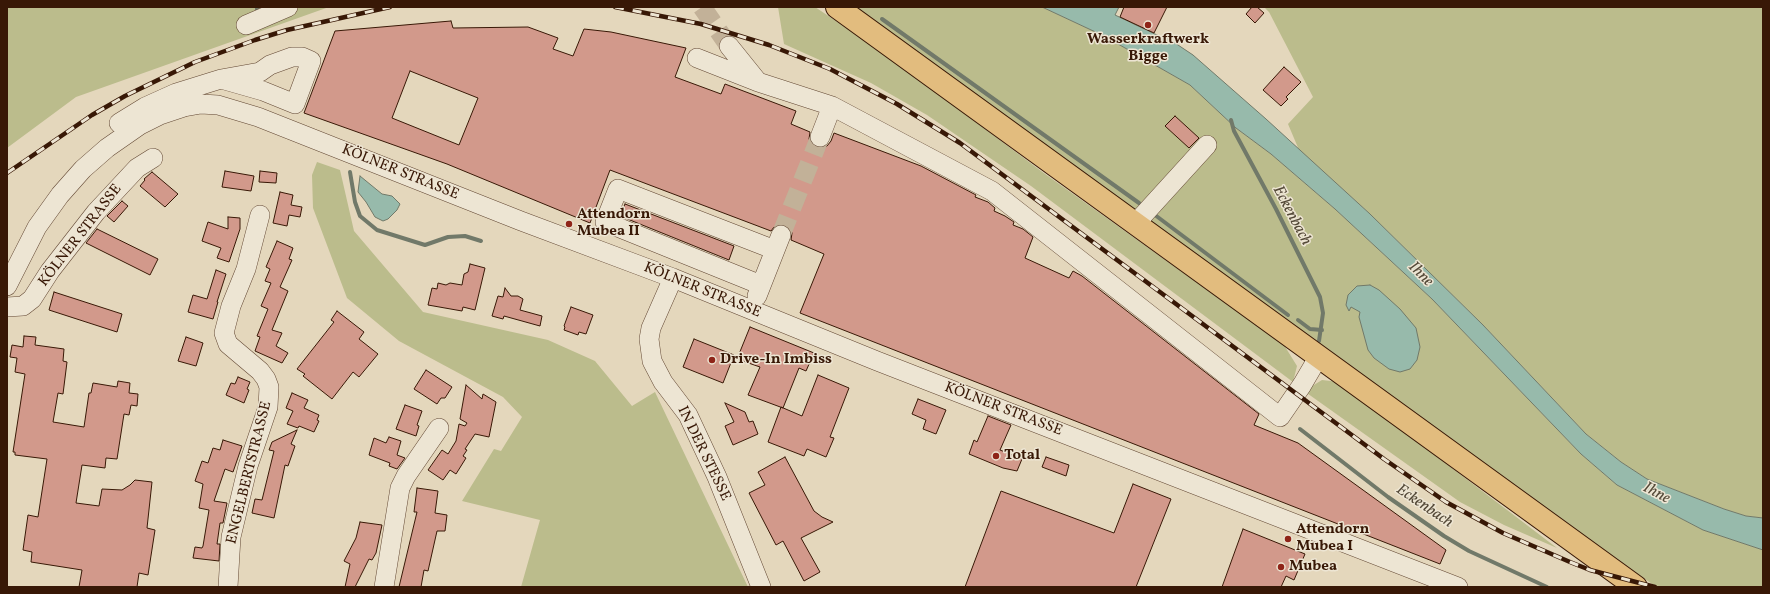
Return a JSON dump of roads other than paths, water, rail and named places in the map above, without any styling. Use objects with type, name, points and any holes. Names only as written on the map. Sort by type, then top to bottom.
[{"type":"main road","points":[[837,7],[1636,587]]},
{"type":"street","points":[[246,25],[288,7]]},
{"type":"street","points":[[729,46],[758,82]]},
{"type":"street","points":[[697,58],[758,82],[832,106],[992,191],[1280,417],[1302,385],[1319,356]]},
{"type":"street","points":[[60,195],[51,186],[93,144],[121,122],[145,107],[176,93],[221,80]]},
{"type":"street","name":"KÖLNER STRASSE","points":[[7,286],[37,228],[60,195],[83,169],[107,148],[140,124],[160,115],[184,107],[201,104],[218,106],[258,117],[528,224],[673,278],[877,361],[1458,587]]},
{"type":"street","points":[[820,136],[832,106]]},
{"type":"street","points":[[1136,223],[1207,145]]},
{"type":"street","name":"KÖLNER STRASSE","points":[[7,307],[23,306],[32,299],[50,271],[96,212],[137,168],[153,158]]},
{"type":"street","points":[[751,310],[778,243],[618,189],[605,222],[761,285]]},
{"type":"street","name":"ENGELBERTSTRASSE","points":[[228,587],[231,537],[248,466],[265,416],[269,399],[269,387],[266,379],[260,371],[228,344],[224,334],[231,306],[246,269],[260,215]]},
{"type":"street","name":"IN DER STESSE","points":[[673,278],[651,328],[649,338],[652,361],[663,382],[691,422],[718,477],[762,587]]},
{"type":"street","points":[[384,587],[400,488],[406,476],[439,428]]},
{"type":"water","name":"Ihne","points":[[1042,7],[1119,7],[1115,15],[1157,35],[1169,39],[1193,55],[1370,214],[1483,325],[1586,434],[1621,462],[1647,479],[1724,509],[1746,516],[1763,518],[1763,550],[1703,530],[1617,485],[1581,454],[1432,299],[1335,209],[1271,154],[1236,128],[1190,85],[1104,36]]},
{"type":"water","points":[[360,176],[382,194],[392,196],[400,204],[397,210],[388,219],[383,221],[375,217],[358,192]]},
{"type":"water","points":[[1370,285],[1379,290],[1400,309],[1416,328],[1420,347],[1417,360],[1410,369],[1400,372],[1389,369],[1374,358],[1368,350],[1359,317],[1360,312],[1351,307],[1349,311],[1346,305],[1348,295],[1357,286]]},
{"type":"waterway","points":[[257,7],[257,14]]},
{"type":"waterway","points":[[882,19],[1139,203]]},
{"type":"waterway","name":"Eckenbach","points":[[1231,120],[1234,131],[1276,209],[1320,297],[1323,313],[1319,341]]},
{"type":"waterway","points":[[350,172],[355,202],[360,216],[377,230],[425,245],[448,237],[465,236],[481,241]]},
{"type":"waterway","points":[[1155,215],[1288,315]]},
{"type":"waterway","points":[[1298,320],[1310,329],[1322,330]]},
{"type":"waterway","name":"Eckenbach","points":[[1300,429],[1388,497],[1444,536],[1469,551],[1547,587]]},
{"type":"tunnel","points":[[702,7],[729,46]]},
{"type":"tunnel","points":[[781,235],[820,137]]},
{"type":"railway","points":[[7,173],[92,115],[125,96],[195,62],[287,30],[390,7]]},
{"type":"railway","points":[[615,7],[701,24],[769,45],[830,69],[897,104],[960,143],[1384,459],[1446,502],[1503,533],[1570,562],[1590,570],[1655,587]]},
{"type":"place","name":"Wasserkraftwerk Bigge","points":[[1148,25]]},
{"type":"place","name":"Attendorn Mubea II","points":[[569,224]]},
{"type":"place","name":"Drive-In Imbiss","points":[[712,360]]},
{"type":"place","name":"Total","points":[[996,456]]},
{"type":"place","name":"Attendorn Mubea I","points":[[1288,539]]},
{"type":"place","name":"Mubea","points":[[1281,567]]}]
